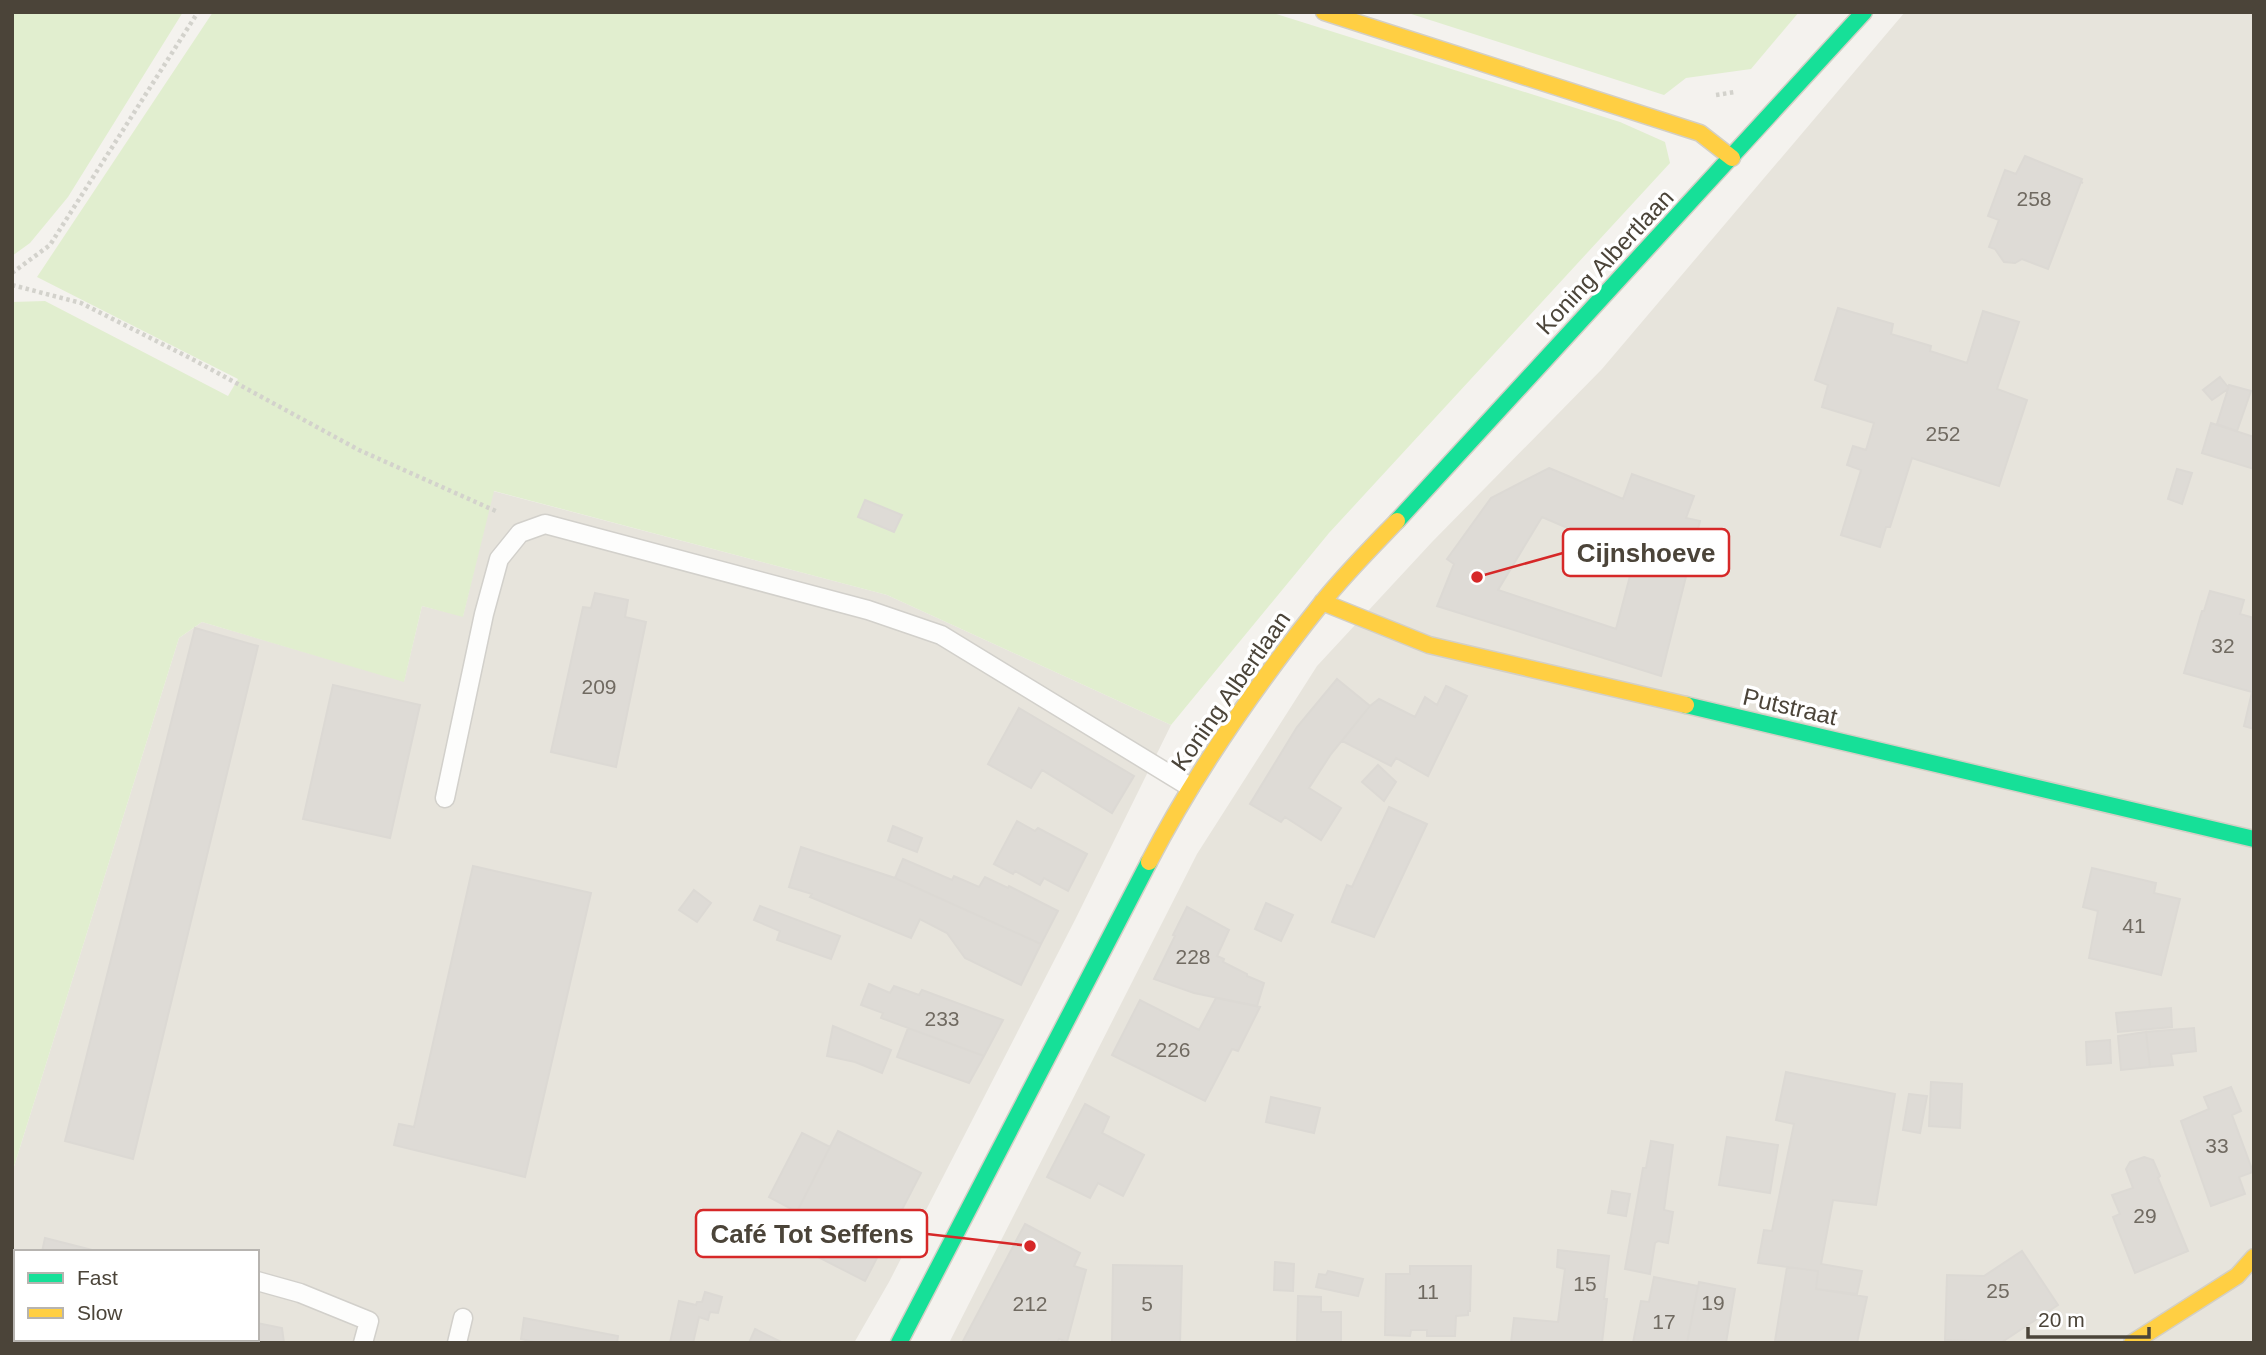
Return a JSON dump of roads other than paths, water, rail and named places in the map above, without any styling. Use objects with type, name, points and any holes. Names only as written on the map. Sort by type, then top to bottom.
[{"type":"street","points":[[1324,12],[1700,133],[1732,158]]},
{"type":"street","name":"Koning Albertlaan","points":[[899,1343],[1190,787],[1249,698],[1322,602],[1864,12]]},
{"type":"street","name":"Putstraat","points":[[1322,602],[1429,645],[2254,839]]},
{"type":"street","points":[[2132,1343],[2237,1276],[2254,1257]]},
{"type":"lane","points":[[445,798],[499,559],[520,533],[545,524],[868,610],[941,635],[1190,787]]},
{"type":"lane","points":[[259,1282],[300,1293],[369,1321],[363,1343]]},
{"type":"lane","points":[[457,1343],[463,1318]]},
{"type":"place","name":"Cijnshoeve","points":[[1477,577]]},
{"type":"place","name":"Café Tot Seffens","points":[[1030,1246]]}]
